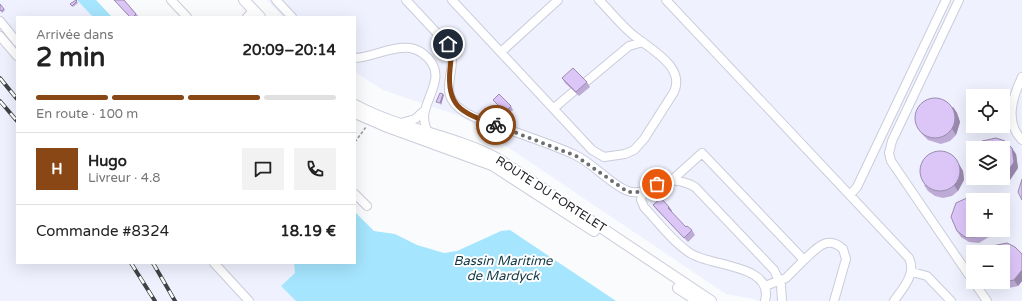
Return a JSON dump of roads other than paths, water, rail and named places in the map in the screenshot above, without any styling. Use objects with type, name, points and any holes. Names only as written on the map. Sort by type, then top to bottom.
[{"type":"main road","points":[[244,0],[254,15]]},
{"type":"main road","name":"ROUTE DU FORTELET","points":[[356,105],[400,123],[484,152],[505,163],[711,301]]},
{"type":"main road","name":"ROUTE DU FORTELET","points":[[356,113],[370,120],[480,159],[506,172],[698,301]]},
{"type":"street","points":[[171,0],[186,16]]},
{"type":"street","points":[[276,0],[291,16]]},
{"type":"street","points":[[406,0],[450,47],[451,58],[448,85],[451,97],[457,107],[477,118],[576,156],[626,190],[634,192],[643,191],[662,182],[672,180],[687,183],[702,193],[770,266],[780,281],[782,301]]},
{"type":"street","points":[[452,0],[598,155],[604,157],[625,154],[634,150],[646,136],[674,92],[677,82],[675,73],[654,50],[630,33],[599,0]]},
{"type":"street","points":[[502,52],[558,0]]},
{"type":"street","points":[[666,0],[909,258],[912,265],[912,272],[894,301]]},
{"type":"street","points":[[850,195],[857,187],[946,0]]},
{"type":"street","points":[[959,0],[892,141],[889,153],[891,162],[966,270]]},
{"type":"street","points":[[0,21],[16,41]]},
{"type":"street","points":[[0,36],[16,55]]},
{"type":"street","points":[[587,81],[629,46],[643,42]]},
{"type":"street","points":[[356,58],[405,48],[422,52],[430,61],[436,76],[425,110],[424,120],[428,133],[438,144]]},
{"type":"street","points":[[1022,77],[1014,95],[1011,110],[1015,131],[1022,140]]},
{"type":"street","points":[[554,108],[573,92]]},
{"type":"street","points":[[400,123],[415,119],[425,110]]},
{"type":"street","points":[[672,180],[702,153],[804,260]]},
{"type":"street","points":[[643,191],[641,200],[644,207],[689,253],[754,274],[765,286],[765,301]]},
{"type":"street","points":[[356,195],[367,206]]},
{"type":"street","points":[[765,286],[786,278],[824,242],[833,242],[843,249],[846,259],[834,301]]},
{"type":"street","points":[[215,264],[249,301]]},
{"type":"street","points":[[912,272],[927,276],[951,301]]},
{"type":"street","points":[[979,289],[987,301]]},
{"type":"water","points":[[77,0],[96,0],[111,16],[92,16]]},
{"type":"water","name":"Bassin Maritime de Mardyck","points":[[356,213],[374,231],[395,234],[417,245],[444,253],[457,251],[501,231],[510,230],[616,301],[296,301],[281,286],[295,273],[294,264],[356,264]]},
{"type":"railway","points":[[0,78],[16,98]]},
{"type":"railway","points":[[0,101],[16,120]]},
{"type":"railway","points":[[132,264],[155,301]]},
{"type":"railway","points":[[154,264],[175,301]]}]
